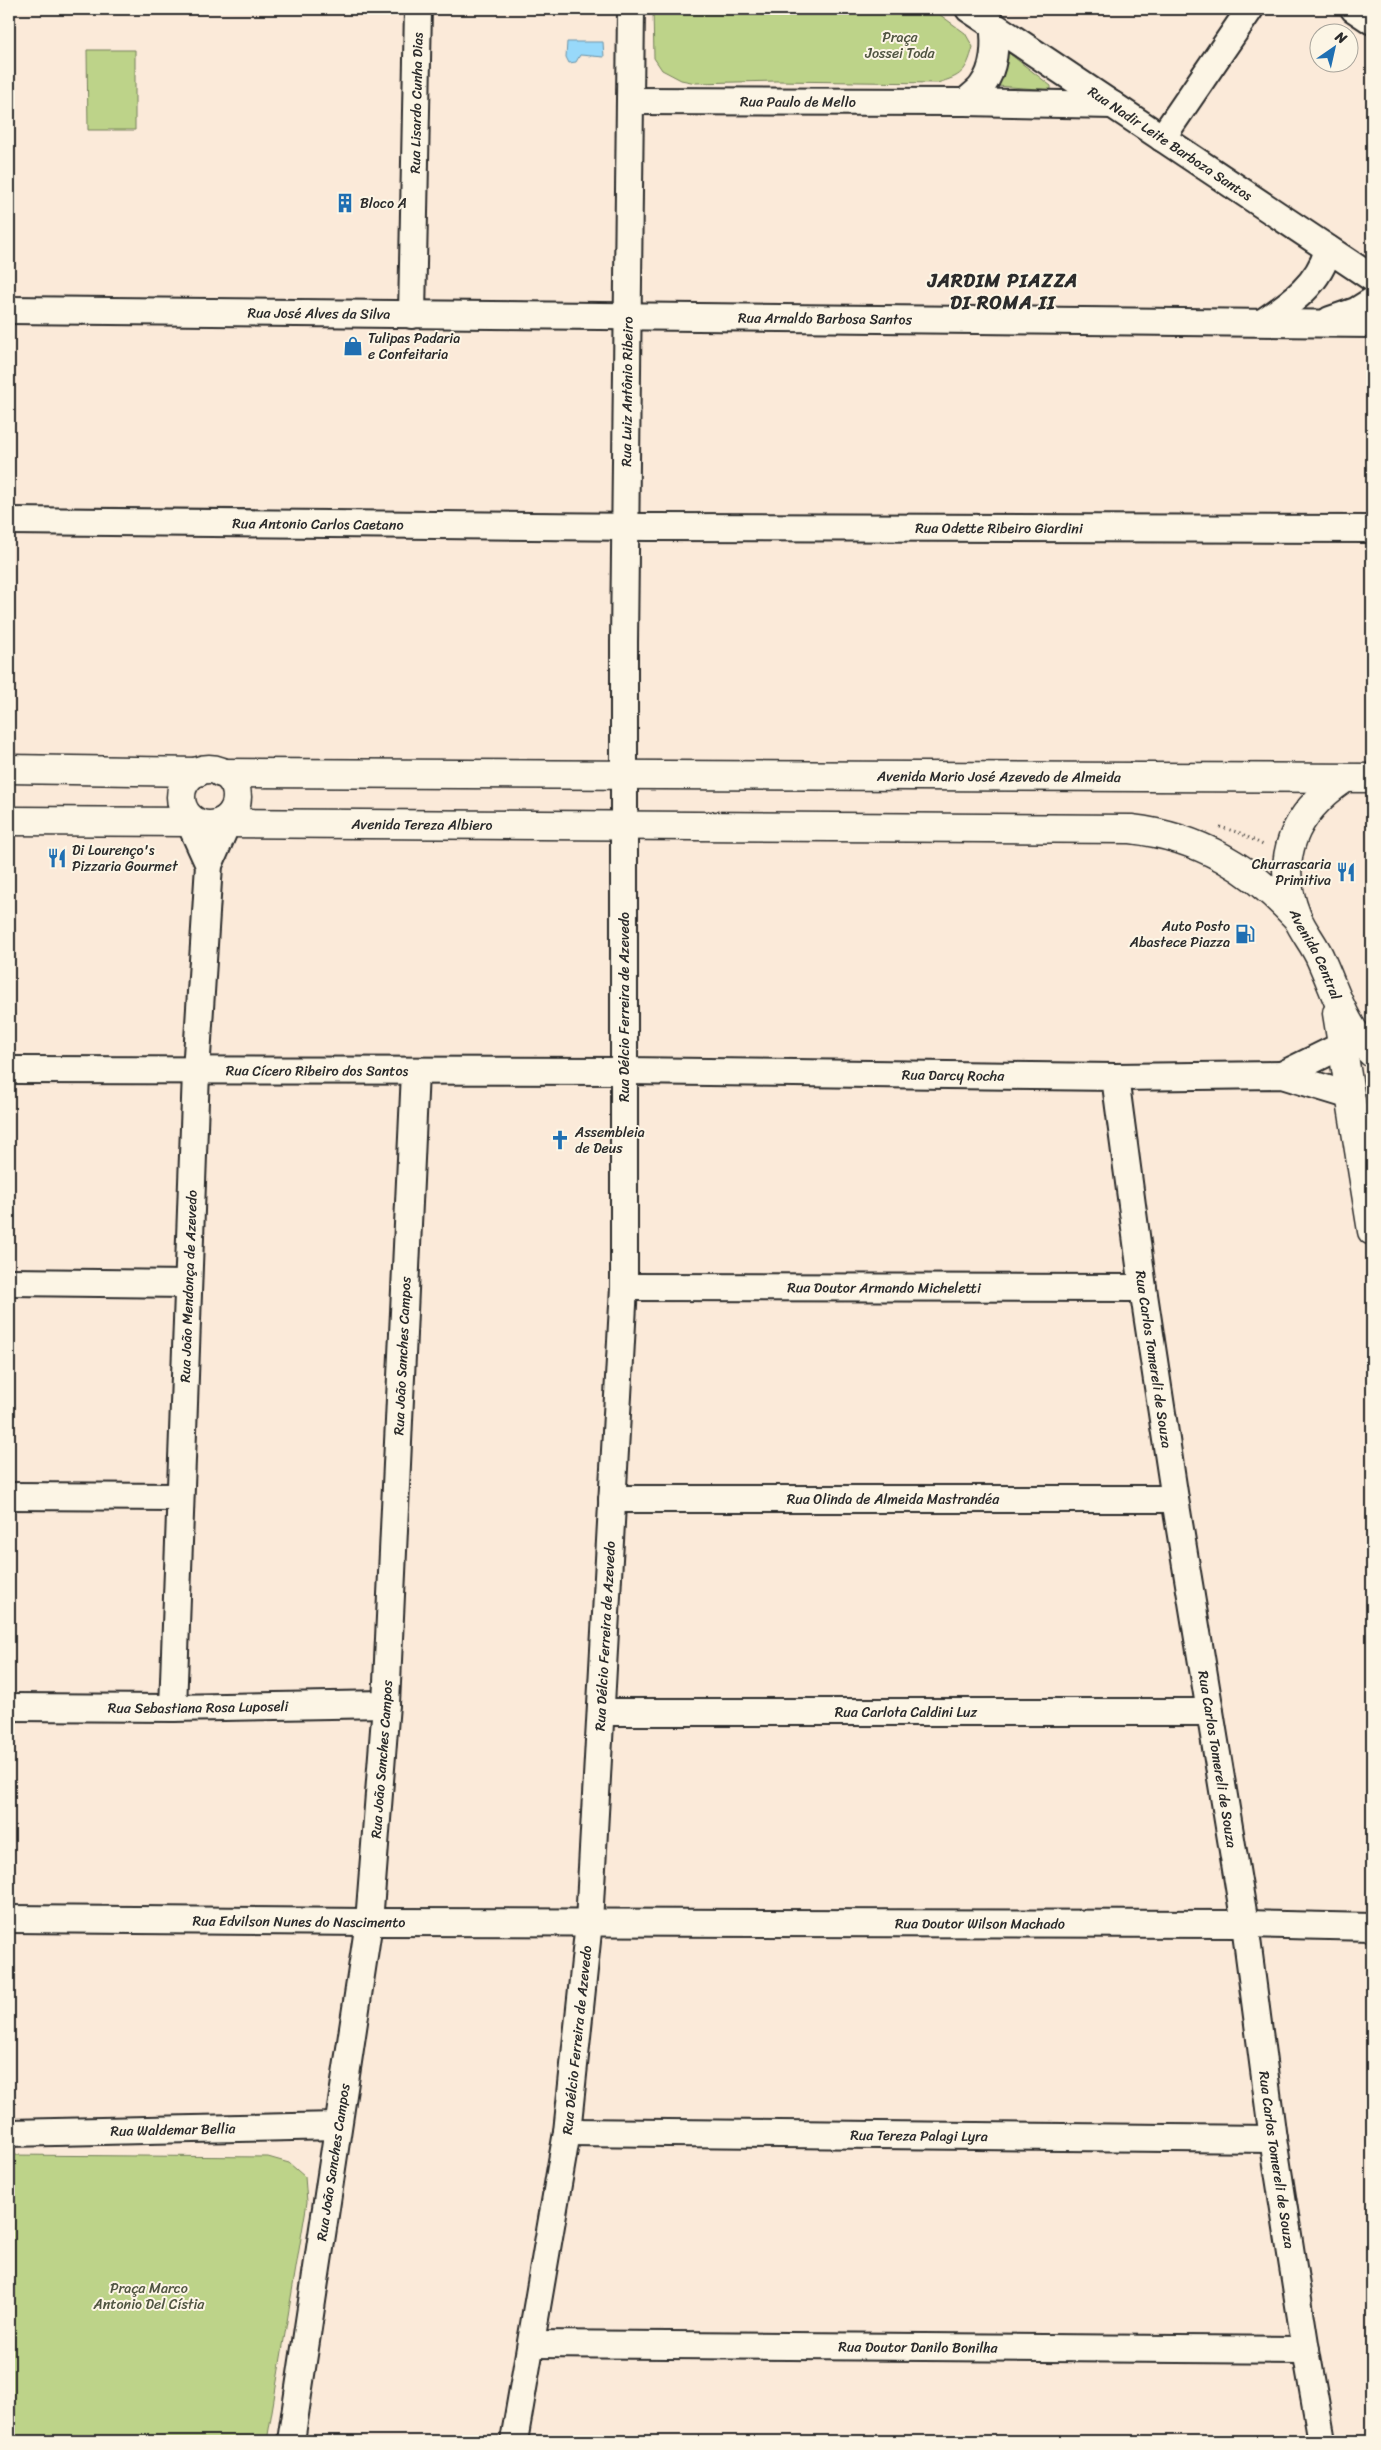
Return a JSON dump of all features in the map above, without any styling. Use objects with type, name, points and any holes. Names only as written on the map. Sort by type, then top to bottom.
[{"type":"street","name":"Rua Lisardo Cunha Dias","points":[[412,315],[418,9]]},
{"type":"street","name":"Rua Luiz Antônio Ribeiro","points":[[625,775],[631,9]]},
{"type":"street","name":"Rua Nadir Leite Barboza Santos","points":[[969,9],[1372,278]]},
{"type":"street","points":[[1162,138],[1250,9]]},
{"type":"street","points":[[1354,9],[1372,21]]},
{"type":"street","points":[[965,102],[983,85],[991,65],[996,46],[993,25]]},
{"type":"street","name":"Rua Paulo de Mello","points":[[630,101],[965,102],[1113,105]]},
{"type":"street","points":[[1263,322],[1284,307],[1317,276],[1325,262],[1328,249]]},
{"type":"street","name":"Rua Arnaldo Barbosa Santos","points":[[1318,324],[1356,311],[1372,301]]},
{"type":"street","name":"Rua José Alves da Silva","points":[[9,310],[628,316]]},
{"type":"street","name":"Rua Arnaldo Barbosa Santos","points":[[628,316],[1372,324]]},
{"type":"street","name":"Rua Antonio Carlos Caetano","points":[[9,521],[626,527]]},
{"type":"street","name":"Rua Odette Ribeiro Giardini","points":[[626,527],[1372,529]]},
{"type":"street","points":[[9,769],[625,775]]},
{"type":"street","points":[[210,772],[231,781],[235,788],[236,805],[208,819],[181,802],[184,786],[188,779],[210,772]]},
{"type":"street","name":"Avenida Mario José Azevedo de Almeida","points":[[625,775],[1372,778]]},
{"type":"street","name":"Rua Délcio Ferreira de Azevedo","points":[[514,2441],[567,2132],[589,1922],[624,1287],[622,1144],[625,1071],[625,775]]},
{"type":"street","name":"Avenida Central","points":[[1344,779],[1328,789],[1304,815],[1290,840],[1288,872],[1290,891],[1298,918],[1320,958],[1335,996],[1352,1028],[1372,1053]]},
{"type":"street","name":"Avenida Tereza Albiero","points":[[9,821],[208,819],[625,826]]},
{"type":"street","name":"Rua João Mendonça de Azevedo","points":[[208,819],[208,865]]},
{"type":"street","name":"Rua João Mendonça de Azevedo","points":[[173,1708],[196,1072],[208,865],[208,819]]},
{"type":"street","points":[[625,826],[1131,830],[1159,833],[1196,844],[1223,858],[1264,886],[1298,918]]},
{"type":"street","points":[[1335,996],[1372,1231]]},
{"type":"street","name":"Rua Darcy Rocha","points":[[1282,1075],[1343,1045]]},
{"type":"street","name":"Rua Cícero Ribeiro dos Santos","points":[[9,1070],[196,1072],[625,1071]]},
{"type":"street","name":"Rua Darcy Rocha","points":[[625,1071],[1115,1077],[1282,1075],[1351,1096]]},
{"type":"street","name":"Rua João Sanches Campos","points":[[291,2441],[369,1922],[386,1704],[415,1072]]},
{"type":"street","name":"Rua Carlos Tomereli de Souza","points":[[1115,1077],[1143,1288],[1175,1499],[1245,1924],[1273,2139],[1322,2441]]},
{"type":"street","points":[[9,1282],[188,1284]]},
{"type":"street","name":"Rua Doutor Armando Micheletti","points":[[624,1287],[1143,1288]]},
{"type":"street","points":[[9,1496],[180,1497]]},
{"type":"street","name":"Rua Olinda de Almeida Mastrandéa","points":[[612,1499],[1175,1499]]},
{"type":"street","name":"Rua Sebastiana Rosa Luposeli","points":[[9,1707],[173,1708],[386,1704]]},
{"type":"street","name":"Rua Carlota Caldini Luz","points":[[602,1712],[1210,1712]]},
{"type":"street","name":"Rua Edvilson Nunes do Nascimento","points":[[9,1919],[589,1922]]},
{"type":"street","name":"Rua Doutor Wilson Machado","points":[[589,1922],[1245,1924],[1372,1927]]},
{"type":"street","name":"Rua Waldemar Bellia","points":[[9,2133],[337,2126]]},
{"type":"street","name":"Rua Tereza Palagi Lyra","points":[[567,2132],[1273,2139]]},
{"type":"street","name":"Rua Doutor Danilo Bonilha","points":[[532,2344],[1306,2350]]},
{"type":"path","points":[[124,2441],[124,2438],[172,2441]]},
{"type":"green space","name":"Praça Jossei Toda","points":[[653,9],[932,9],[965,33],[973,47],[962,72],[937,83],[776,81],[696,83],[681,80],[662,70],[654,58]]},
{"type":"green space","points":[[87,50],[135,50],[135,130],[88,130]]},
{"type":"green space","points":[[1006,51],[1051,86],[1051,90],[997,86],[1007,64]]},
{"type":"green space","name":"Praça Marco Antonio Del Cístia","points":[[9,2155],[268,2157],[289,2163],[305,2177],[307,2202],[267,2441],[9,2441]]},
{"type":"water","points":[[567,42],[603,42],[604,57],[580,55],[576,62],[569,63],[566,57]]},
{"type":"place","name":"Bloco A","points":[[345,203]]},
{"type":"place","name":"Tulipas Padaria e Confeitaria","points":[[353,346]]},
{"type":"place","name":"Di Lourenço's Pizzaria Gourmet","points":[[57,858]]},
{"type":"place","name":"Churrascaria Primitiva","points":[[1346,872]]},
{"type":"place","name":"Auto Posto Abastece Piazza","points":[[1245,934]]},
{"type":"place","name":"Assembleia de Deus","points":[[560,1140]]},
{"type":"district","name":"JARDIM PIAZZA DI ROMA II","points":[[1003,291]]}]
